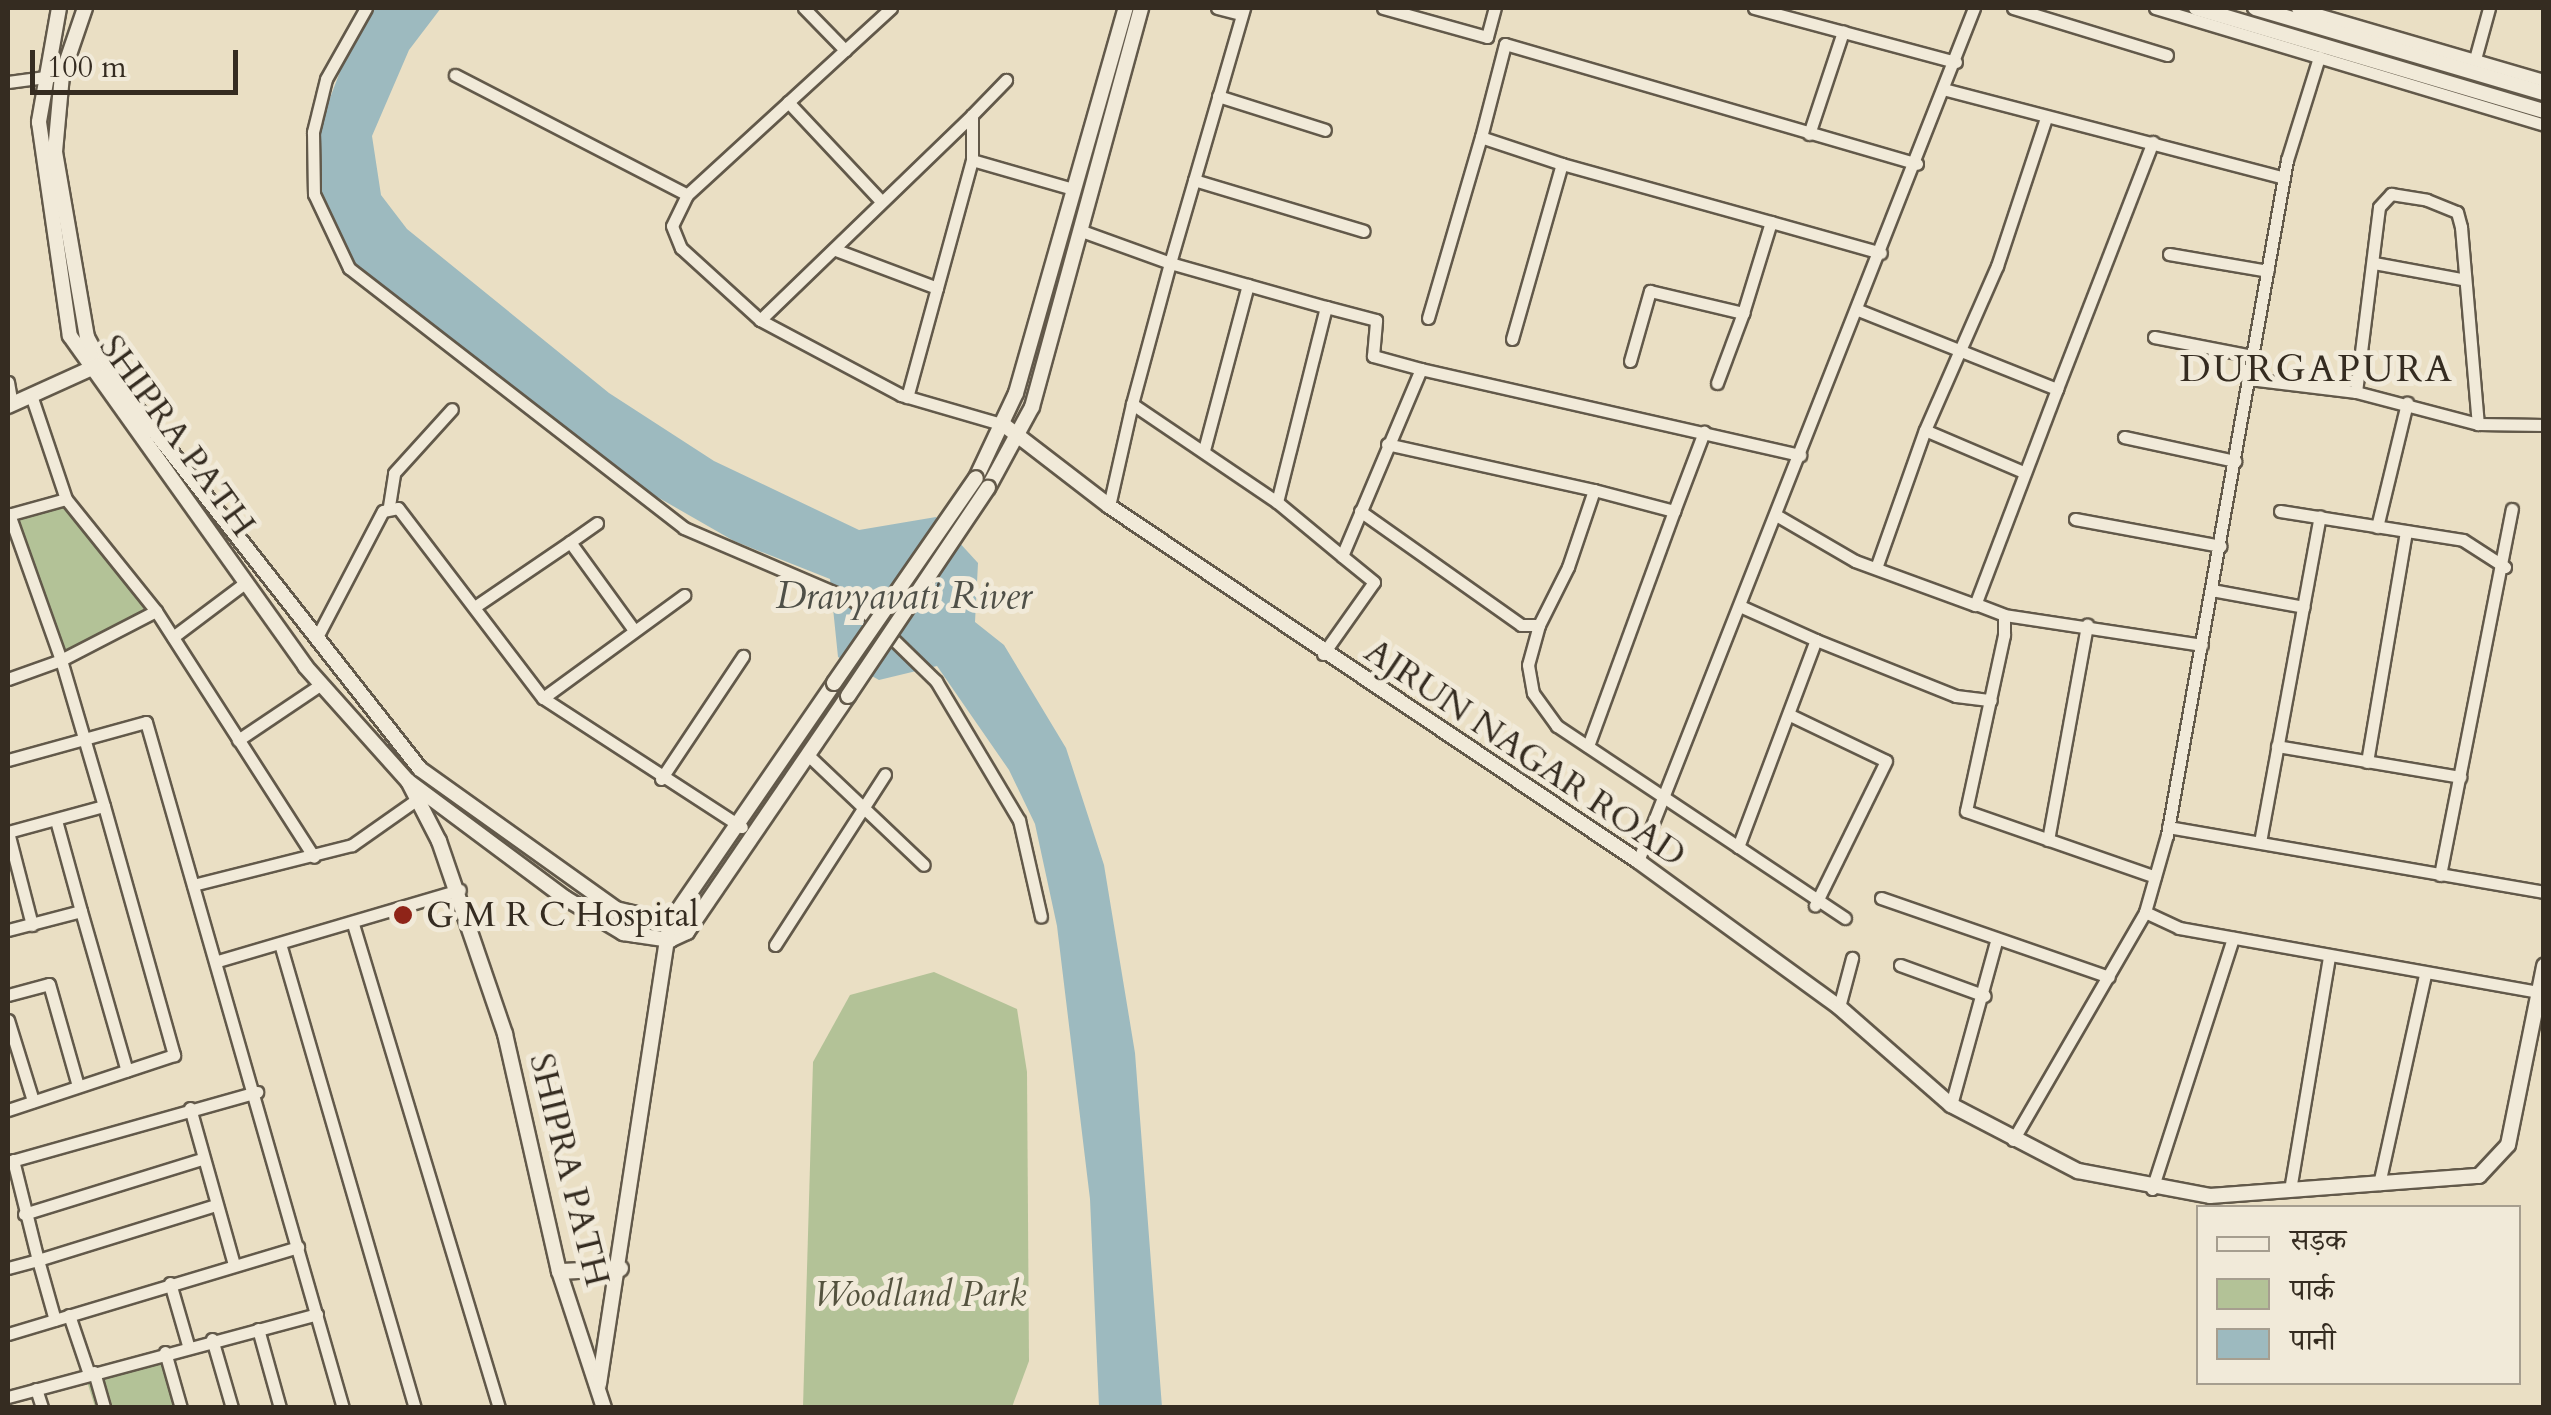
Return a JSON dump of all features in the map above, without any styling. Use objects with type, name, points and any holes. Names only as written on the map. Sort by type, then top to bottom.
[{"type":"main road","points":[[559,1271],[620,1268]]},
{"type":"street","name":"SHIPRA PATH","points":[[59,8],[42,78],[38,122],[70,336],[317,637],[411,760],[616,909],[670,922]]},
{"type":"street","name":"SHIPRA PATH","points":[[85,8],[62,75],[56,152],[94,367],[320,686],[408,780],[460,890],[506,1034],[559,1271],[604,1408]]},
{"type":"street","points":[[366,8],[326,79],[313,132],[314,194],[349,268],[656,509],[854,601],[936,681],[1019,820],[1041,917]]},
{"type":"street","points":[[804,8],[845,50]]},
{"type":"street","points":[[456,75],[687,195],[891,8]]},
{"type":"street","points":[[599,1386],[670,922],[742,827],[834,683],[976,478],[1004,425],[1126,8]]},
{"type":"street","points":[[411,760],[408,780],[580,907],[623,933],[670,940],[687,932],[809,756],[1018,438],[1141,8]]},
{"type":"street","points":[[1108,506],[1170,262],[1243,11],[1217,8]]},
{"type":"street","points":[[1382,8],[1917,164]]},
{"type":"street","points":[[1487,38],[1495,8]]},
{"type":"street","points":[[1754,8],[1956,62]]},
{"type":"street","points":[[1638,862],[1947,90],[1974,8]]},
{"type":"street","points":[[2013,8],[2167,56]]},
{"type":"street","points":[[2155,8],[2544,125]]},
{"type":"street","points":[[2255,8],[2544,93]]},
{"type":"street","points":[[2297,8],[2336,13],[2544,80]]},
{"type":"street","points":[[2475,59],[2489,8]]},
{"type":"street","points":[[2201,9],[2544,111]]},
{"type":"street","points":[[1810,134],[1843,32]]},
{"type":"street","points":[[1428,318],[1505,44]]},
{"type":"street","points":[[2013,1140],[2109,977],[2144,912],[2155,877],[2216,591],[2284,178],[2319,57]]},
{"type":"street","points":[[8,82],[62,75]]},
{"type":"street","points":[[760,320],[1006,80]]},
{"type":"street","points":[[1947,90],[2284,178]]},
{"type":"street","points":[[1218,96],[1325,130]]},
{"type":"street","points":[[788,102],[881,201]]},
{"type":"street","points":[[907,397],[972,160],[972,115]]},
{"type":"street","points":[[1876,568],[1924,430],[1959,350],[2046,118]]},
{"type":"street","points":[[1481,137],[1562,164],[1881,253]]},
{"type":"street","points":[[1976,604],[2021,471],[2057,389],[2152,142]]},
{"type":"street","points":[[972,160],[1073,189]]},
{"type":"street","points":[[1512,339],[1562,164]]},
{"type":"street","points":[[1194,180],[1364,232]]},
{"type":"street","points":[[2356,392],[2380,207],[2400,194],[2457,212],[2478,424]]},
{"type":"street","name":"AJRUN NAGAR ROAD","points":[[687,195],[672,226],[680,248],[760,320],[907,397],[1004,425],[1108,506],[1638,862],[1838,1007],[1951,1106],[2013,1140],[2152,1189],[2290,1190],[2457,1180],[2496,1164],[2544,966]]},
{"type":"street","points":[[1718,383],[1771,222]]},
{"type":"street","points":[[1079,230],[1170,262],[1376,320],[1373,356],[1800,456]]},
{"type":"street","points":[[836,250],[938,288]]},
{"type":"street","points":[[2169,254],[2268,271]]},
{"type":"street","points":[[2374,263],[2461,279]]},
{"type":"street","points":[[1204,450],[1248,284]]},
{"type":"street","points":[[1630,361],[1650,291],[1743,313]]},
{"type":"street","points":[[1277,502],[1326,307]]},
{"type":"street","points":[[1858,310],[2057,389]]},
{"type":"street","points":[[2154,338],[2253,356]]},
{"type":"street","points":[[8,382],[10,405],[94,367]]},
{"type":"street","points":[[1342,556],[1421,369]]},
{"type":"street","points":[[2249,380],[2356,392],[2478,424],[2544,426]]},
{"type":"street","points":[[31,394],[66,499],[156,611],[314,857]]},
{"type":"street","points":[[2377,527],[2407,403]]},
{"type":"street","points":[[1132,404],[1277,502],[1374,582],[1323,654]]},
{"type":"street","points":[[317,637],[390,506],[394,473],[452,408]]},
{"type":"street","points":[[1924,430],[2021,471]]},
{"type":"street","points":[[1588,746],[1704,432]]},
{"type":"street","points":[[2124,437],[2236,461]]},
{"type":"street","points":[[1387,444],[1674,511]]},
{"type":"street","points":[[1594,490],[1539,625],[1528,665],[1533,693],[1588,746],[1738,847],[1815,906],[1845,918]]},
{"type":"street","points":[[8,1110],[174,1055],[60,660],[8,514],[66,499]]},
{"type":"street","points":[[390,506],[476,606],[543,698],[661,780],[742,827]]},
{"type":"street","points":[[2440,875],[2505,567],[2512,509]]},
{"type":"street","points":[[1360,511],[1498,612],[1539,625]]},
{"type":"street","points":[[2280,511],[2463,540],[2505,567]]},
{"type":"street","points":[[1776,515],[1876,568],[2004,615],[2202,645]]},
{"type":"street","points":[[2260,842],[2320,516]]},
{"type":"street","points":[[2075,519],[2222,546]]},
{"type":"street","points":[[476,606],[598,523]]},
{"type":"street","points":[[2367,762],[2406,531]]},
{"type":"street","points":[[570,542],[634,630]]},
{"type":"street","points":[[172,638],[246,583]]},
{"type":"street","points":[[2216,591],[2304,607]]},
{"type":"street","points":[[543,698],[684,595]]},
{"type":"street","points":[[1740,606],[1956,696],[1991,700]]},
{"type":"street","points":[[8,679],[60,660],[156,611]]},
{"type":"street","points":[[2004,615],[1991,700],[1966,811],[2155,877]]},
{"type":"street","points":[[2048,840],[2087,625]]},
{"type":"street","points":[[1738,847],[1816,640]]},
{"type":"street","points":[[661,780],[743,656]]},
{"type":"street","points":[[238,740],[320,686]]},
{"type":"street","points":[[1790,715],[1886,760],[1815,906]]},
{"type":"street","points":[[8,760],[146,722],[257,1092],[344,1408]]},
{"type":"street","points":[[2277,746],[2460,777]]},
{"type":"street","points":[[809,756],[867,807],[924,866]]},
{"type":"street","points":[[775,945],[885,774]]},
{"type":"street","points":[[193,884],[314,857],[383,828],[416,800]]},
{"type":"street","points":[[32,925],[8,832],[104,806]]},
{"type":"street","points":[[56,820],[127,1071]]},
{"type":"street","points":[[2168,827],[2544,892]]},
{"type":"street","points":[[218,961],[281,948],[460,890]]},
{"type":"street","points":[[1881,898],[1996,942],[2109,977]]},
{"type":"street","points":[[8,930],[81,911]]},
{"type":"street","points":[[2144,912],[2233,938],[2539,992]]},
{"type":"street","points":[[353,924],[499,1408]]},
{"type":"street","points":[[2152,1189],[2233,938]]},
{"type":"street","points":[[1951,1106],[1985,996],[1996,942]]},
{"type":"street","points":[[281,948],[415,1408]]},
{"type":"street","points":[[2290,1190],[2329,956]]},
{"type":"street","points":[[1838,1007],[1852,958]]},
{"type":"street","points":[[1900,965],[1985,996]]},
{"type":"street","points":[[2379,1184],[2425,974]]},
{"type":"street","points":[[8,996],[49,984],[78,1086]]},
{"type":"street","points":[[8,1020],[34,1101]]},
{"type":"street","points":[[55,1320],[10,1161],[257,1092]]},
{"type":"street","points":[[190,1108],[234,1265]]},
{"type":"street","points":[[24,1214],[202,1159]]},
{"type":"street","points":[[8,1268],[216,1205]]},
{"type":"street","points":[[8,1334],[298,1247]]},
{"type":"street","points":[[170,1284],[188,1345]]},
{"type":"street","points":[[8,1397],[188,1345],[317,1314]]},
{"type":"street","points":[[69,1315],[104,1408]]},
{"type":"street","points":[[258,1329],[280,1408]]},
{"type":"street","points":[[212,1339],[232,1408]]},
{"type":"street","points":[[165,1352],[181,1408]]},
{"type":"street","points":[[36,1389],[42,1408]]},
{"type":"green space","points":[[66,499],[156,611],[61,660],[9,514]]},
{"type":"green space","name":"Woodland Park","points":[[934,972],[1017,1009],[1027,1072],[1029,1361],[1012,1407],[803,1407],[813,1062],[850,995]]},
{"type":"green space","points":[[172,1350],[187,1407],[95,1407],[85,1375]]},
{"type":"water","name":"Dravyavati River","points":[[364,8],[441,8],[409,50],[372,136],[381,195],[407,229],[609,393],[714,461],[859,530],[936,517],[978,563],[975,622],[1004,645],[1066,748],[1104,865],[1135,1053],[1162,1407],[1099,1407],[1090,1199],[1057,926],[1035,824],[1009,770],[937,666],[879,680],[838,657],[830,579],[734,541],[591,459],[351,260],[316,181],[313,143]]},
{"type":"place","name":"G M R C Hospital","points":[[403,915]]},
{"type":"district","name":"DURGAPURA","points":[[2317,370]]}]
